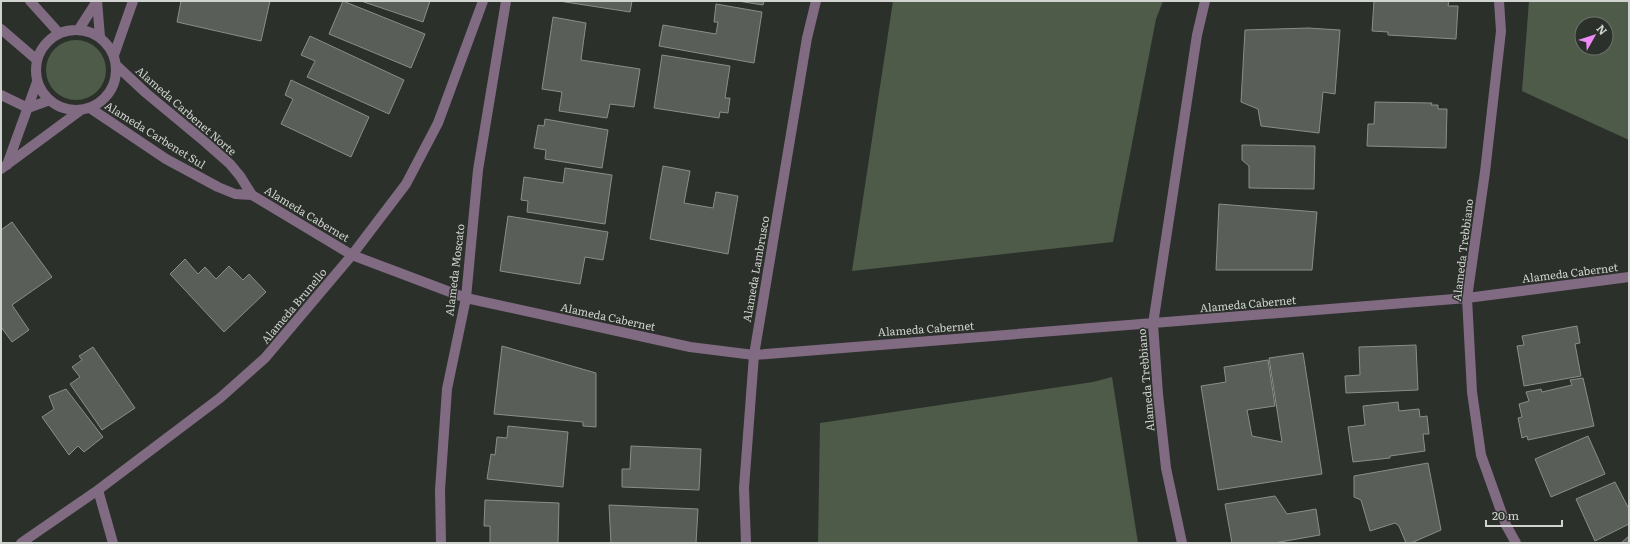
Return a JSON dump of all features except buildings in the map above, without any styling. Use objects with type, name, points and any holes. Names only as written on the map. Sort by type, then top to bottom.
[{"type":"street","points":[[30,1],[59,33]]},
{"type":"street","points":[[79,29],[97,1]]},
{"type":"street","points":[[97,1],[100,37]]},
{"type":"street","points":[[114,54],[133,1]]},
{"type":"street","name":"Alameda Brunello","points":[[21,543],[98,490],[220,398],[265,358],[352,255],[406,184],[438,123],[483,1]]},
{"type":"street","name":"Alameda Moscato","points":[[441,543],[440,490],[446,389],[466,298],[478,170],[506,1]]},
{"type":"street","name":"Alameda Lambrusco","points":[[746,543],[744,488],[754,355],[807,38],[816,1]]},
{"type":"street","name":"Alameda Trebbiano","points":[[1182,543],[1166,468],[1158,394],[1153,324],[1196,43],[1205,1]]},
{"type":"street","name":"Alameda Trebbiano","points":[[1498,1],[1501,31],[1485,172],[1467,298],[1472,392],[1481,455],[1506,525],[1516,543]]},
{"type":"street","points":[[1,29],[37,60]]},
{"type":"street","points":[[4,167],[86,109],[100,103],[107,96],[115,82],[117,66],[114,54],[100,37],[79,29],[59,33],[46,42],[37,60],[36,71],[38,82],[42,92],[59,107],[70,110],[86,109]]},
{"type":"street","name":"Alameda Carbenet Norte","points":[[117,66],[146,93],[206,142],[230,164],[240,176],[252,195]]},
{"type":"street","points":[[4,167],[38,82]]},
{"type":"street","points":[[1,95],[28,108],[50,100]]},
{"type":"street","name":"Alameda Carbenet Sul","points":[[86,109],[166,159],[218,187],[235,194],[252,195]]},
{"type":"street","name":"Alameda Cabernet","points":[[252,195],[352,255],[466,298],[690,347],[754,355],[1467,298],[1629,277]]},
{"type":"street","points":[[98,490],[113,543]]},
{"type":"green space","points":[[893,1],[1163,1],[1156,19],[1113,242],[852,271]]},
{"type":"green space","points":[[1529,1],[1629,1],[1629,140],[1522,91]]},
{"type":"green space","points":[[76,40],[92,45],[97,49],[101,54],[106,70],[101,86],[97,91],[92,95],[76,100],[60,95],[55,91],[51,86],[46,70],[51,54],[55,49],[60,45]]},
{"type":"green space","points":[[1112,377],[1138,543],[818,543],[820,423],[1093,382]]}]
